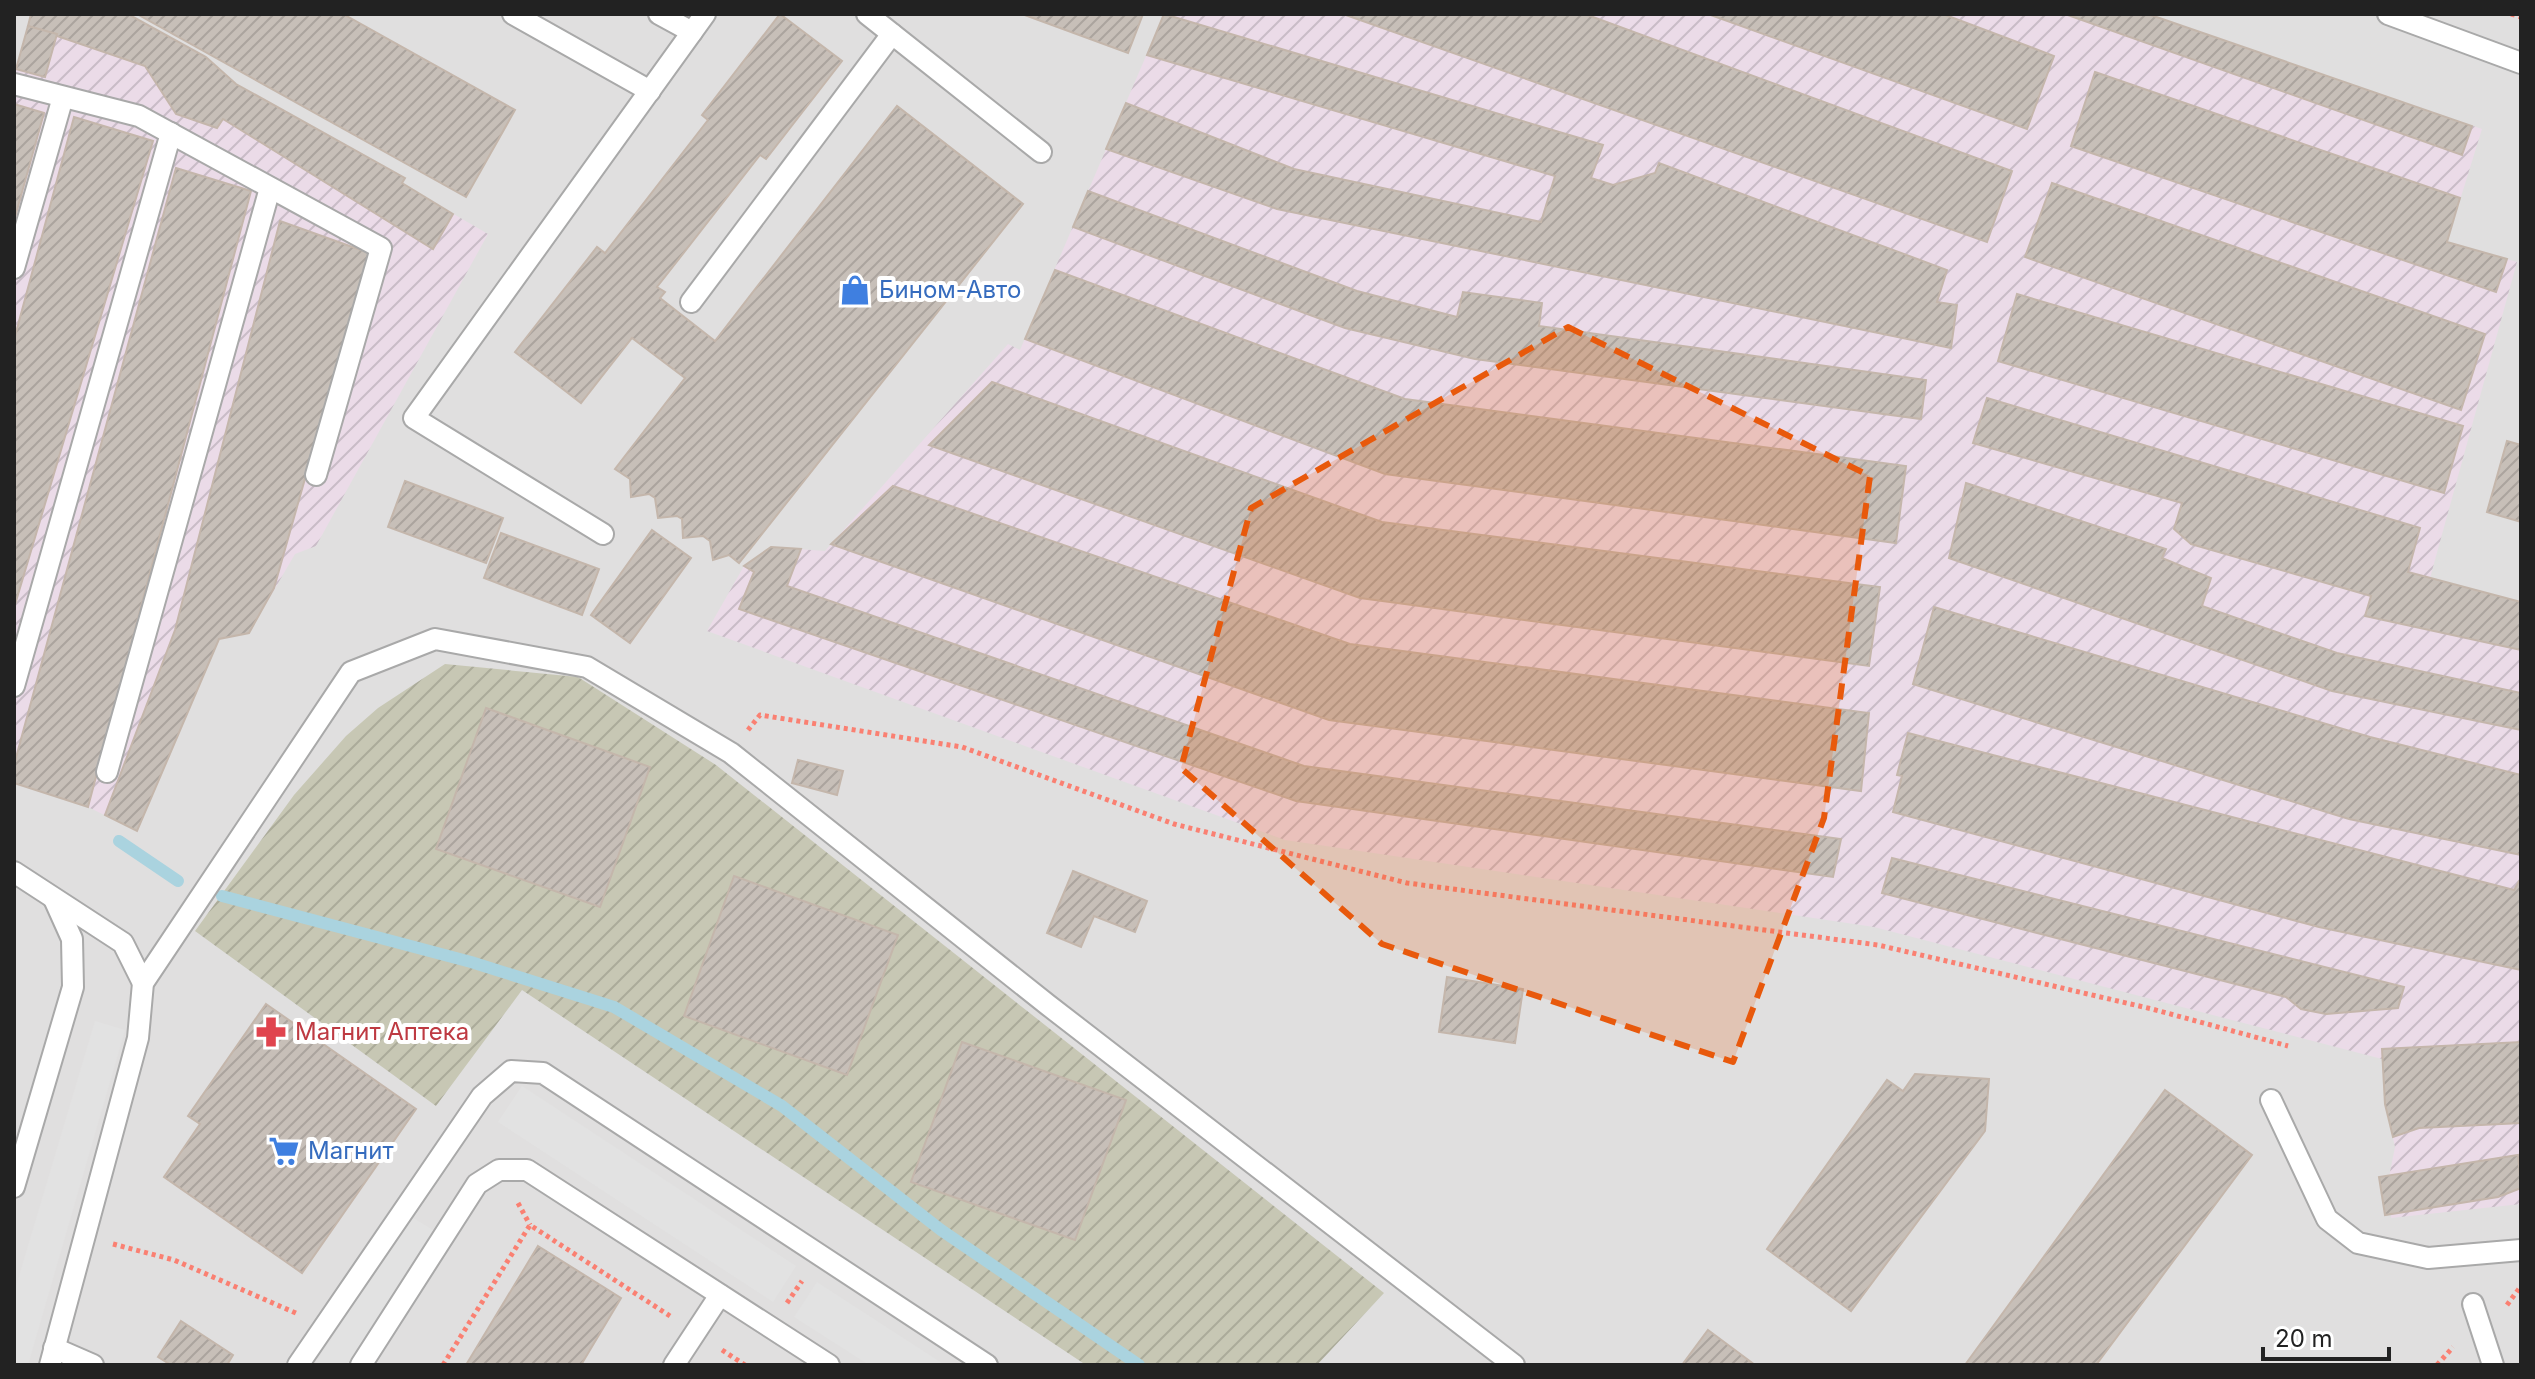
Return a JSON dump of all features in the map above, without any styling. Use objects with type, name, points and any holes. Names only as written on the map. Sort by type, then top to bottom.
[{"type":"lane","points":[[513,14],[650,91]]},
{"type":"lane","points":[[659,14],[692,32]]},
{"type":"lane","points":[[603,534],[414,418],[705,14]]},
{"type":"lane","points":[[867,14],[1041,152]]},
{"type":"lane","points":[[2388,14],[2521,63]]},
{"type":"lane","points":[[691,302],[892,34]]},
{"type":"lane","points":[[14,84],[139,116],[381,248],[316,475]]},
{"type":"lane","points":[[14,268],[63,97]]},
{"type":"lane","points":[[14,686],[171,133]]},
{"type":"lane","points":[[107,772],[270,188]]},
{"type":"lane","points":[[93,1365],[52,1356],[138,1038],[143,983],[351,672],[435,639],[587,667],[731,753],[1048,1005],[1514,1365]]},
{"type":"lane","points":[[14,872],[123,943],[143,983]]},
{"type":"lane","points":[[14,1187],[73,987],[72,939],[54,899]]},
{"type":"lane","points":[[298,1365],[482,1096],[511,1071],[543,1073],[987,1365]]},
{"type":"lane","points":[[2271,1100],[2327,1219],[2358,1243],[2428,1258],[2521,1250]]},
{"type":"lane","points":[[361,1365],[477,1184],[499,1170],[527,1170],[829,1365]]},
{"type":"lane","points":[[674,1365],[720,1295]]},
{"type":"lane","points":[[2473,1304],[2493,1365]]},
{"type":"path","points":[[2511,14],[2521,17]]},
{"type":"path","points":[[731,753],[760,715],[962,747],[1174,824],[1407,883],[1878,945],[2152,1009],[2288,1046]]},
{"type":"path","points":[[443,1365],[530,1225],[745,1365]]},
{"type":"path","points":[[84,1236],[174,1260],[325,1325]]},
{"type":"path","points":[[772,1327],[819,1254]]},
{"type":"highlighted area","points":[[1568,327],[1870,476],[1824,818],[1733,1062],[1382,944],[1181,768],[1251,508]]},
{"type":"shaded area","points":[[14,14],[2521,14],[2521,1365],[14,1365]]},
{"type":"shaded area","points":[[32,14],[128,14],[206,57],[236,84],[405,178],[402,184],[488,234],[316,546],[295,554],[249,633],[219,639],[137,831],[88,807],[14,783],[14,78]]},
{"type":"shaded area","points":[[1164,14],[2148,14],[2482,129],[2447,242],[2517,262],[2430,578],[2521,602],[2521,1204],[2391,1218],[2388,1182],[2395,1147],[2385,1104],[2382,1059],[1874,927],[1285,840],[707,631],[744,566],[771,547],[825,551],[1008,344],[1020,350]]},
{"type":"shaded area","points":[[445,664],[578,677],[716,765],[1384,1293],[1317,1365],[1086,1365],[522,990],[436,1106],[195,931],[294,795],[346,736],[378,708]]},
{"type":"shaded area","points":[[95,1021],[125,1030],[28,1365],[14,1365],[14,1293]]},
{"type":"shaded area","points":[[522,1086],[796,1266],[773,1302],[498,1122]]},
{"type":"shaded area","points":[[410,1216],[438,1233],[352,1365],[314,1365]]},
{"type":"shaded area","points":[[817,1282],[945,1365],[869,1365],[794,1317]]},
{"type":"building","points":[[31,14],[128,14],[206,57],[236,84],[405,178],[402,183],[453,214],[433,249],[223,119],[217,128],[176,114],[145,66],[28,26]]},
{"type":"building","points":[[137,14],[343,14],[515,110],[466,197]]},
{"type":"building","name":"Бином-Авто","points":[[780,14],[842,61],[766,159],[760,155],[657,287],[665,292],[660,298],[715,341],[897,106],[1023,204],[739,563],[729,555],[713,560],[710,541],[703,536],[683,538],[682,519],[677,516],[658,518],[655,498],[649,494],[631,497],[630,479],[615,469],[685,378],[632,338],[581,403],[515,352],[597,247],[605,253],[708,120],[702,115]]},
{"type":"building","points":[[1022,14],[1143,14],[1128,53]]},
{"type":"building","points":[[1164,14],[1603,145],[1591,178],[1613,185],[1655,173],[1659,163],[1947,270],[1937,302],[1957,305],[1951,348],[1277,209],[1106,149],[1126,103],[1294,169],[1541,222],[1555,176],[1147,55]]},
{"type":"building","points":[[1343,14],[1585,14],[2012,171],[1987,242]]},
{"type":"building","points":[[1708,14],[1943,14],[2054,56],[2027,129]]},
{"type":"building","points":[[2065,14],[2148,14],[2472,126],[2462,155]]},
{"type":"building","points":[[28,26],[57,34],[45,77],[16,69]]},
{"type":"building","points":[[2095,72],[2460,198],[2447,242],[2507,259],[2496,292],[2071,146]]},
{"type":"building","points":[[14,104],[44,113],[14,221]]},
{"type":"building","points":[[74,117],[153,141],[14,608],[14,340]]},
{"type":"building","points":[[176,168],[251,191],[88,807],[14,783],[14,765]]},
{"type":"building","points":[[2052,183],[2485,334],[2461,410],[2025,257]]},
{"type":"building","points":[[1088,191],[1357,291],[1457,317],[1463,292],[1542,303],[1539,326],[1926,380],[1921,419],[1475,359],[1345,328],[1073,227]]},
{"type":"building","points":[[280,221],[369,253],[274,588],[249,633],[219,639],[137,831],[105,815],[175,630]]},
{"type":"building","points":[[1055,270],[1405,399],[1906,466],[1896,543],[1385,474],[1025,339]]},
{"type":"building","points":[[2017,294],[2463,426],[2444,493],[1998,361]]},
{"type":"building","points":[[992,382],[1382,522],[1880,587],[1869,666],[1360,598],[929,445]]},
{"type":"building","points":[[1987,398],[2420,528],[2408,572],[2521,602],[2521,650],[2365,616],[2371,596],[2191,544],[2174,529],[2182,503],[1973,443]]},
{"type":"building","points":[[2507,441],[2521,445],[2521,522],[2487,512]]},
{"type":"building","points":[[405,481],[503,518],[486,563],[388,527]]},
{"type":"building","points":[[1966,483],[2166,549],[2162,558],[2211,578],[2202,606],[2337,653],[2521,693],[2521,730],[2332,691],[1949,558]]},
{"type":"building","points":[[893,486],[1350,644],[1869,713],[1861,791],[1329,720],[831,544]]},
{"type":"building","points":[[652,530],[691,558],[630,643],[591,615]]},
{"type":"building","points":[[501,533],[599,569],[582,615],[484,578]]},
{"type":"building","points":[[771,547],[801,549],[787,586],[1304,766],[1841,839],[1833,877],[1296,801],[739,609],[754,572],[744,566]]},
{"type":"building","points":[[1934,607],[2370,737],[2521,775],[2521,855],[2349,819],[1913,684]]},
{"type":"building","points":[[486,708],[650,767],[600,907],[436,849]]},
{"type":"building","points":[[1908,733],[2514,890],[2519,881],[2521,970],[2319,927],[1893,812],[1902,776],[1897,775]]},
{"type":"building","points":[[798,760],[843,771],[837,795],[792,783]]},
{"type":"building","points":[[1892,858],[2404,987],[2398,1008],[2326,1014],[2301,1009],[2286,997],[1882,893]]},
{"type":"building","points":[[1073,871],[1147,901],[1135,932],[1094,916],[1081,947],[1047,933]]},
{"type":"building","points":[[734,876],[898,935],[847,1075],[684,1016]]},
{"type":"building","points":[[1447,977],[1523,989],[1515,1043],[1439,1032]]},
{"type":"building","name":"Магнит","points":[[266,1004],[416,1109],[302,1273],[164,1177],[200,1124],[188,1116]]},
{"type":"building","points":[[962,1042],[1126,1100],[1075,1240],[911,1182]]},
{"type":"building","points":[[2521,1042],[2521,1123],[2419,1128],[2393,1137],[2385,1104],[2382,1049]]},
{"type":"building","points":[[1915,1074],[1989,1079],[1985,1131],[1851,1311],[1767,1249],[1887,1080],[1903,1091]]},
{"type":"building","points":[[2165,1090],[2252,1155],[2096,1365],[1965,1365]]},
{"type":"building","points":[[2518,1155],[2521,1188],[2498,1197],[2385,1215],[2379,1177]]},
{"type":"building","points":[[538,1246],[621,1298],[581,1365],[466,1365]]},
{"type":"building","points":[[181,1321],[233,1355],[227,1365],[171,1365],[158,1357]]},
{"type":"building","points":[[1708,1330],[1755,1365],[1682,1365]]},
{"type":"waterway","points":[[119,841],[178,881]]},
{"type":"waterway","points":[[222,896],[471,962],[614,1007],[782,1106],[941,1230],[1139,1365]]},
{"type":"place","name":"Бином-Авто","points":[[855,290]]},
{"type":"place","name":"Магнит Аптека","points":[[271,1032]]},
{"type":"place","name":"Магнит","points":[[284,1151]]}]
